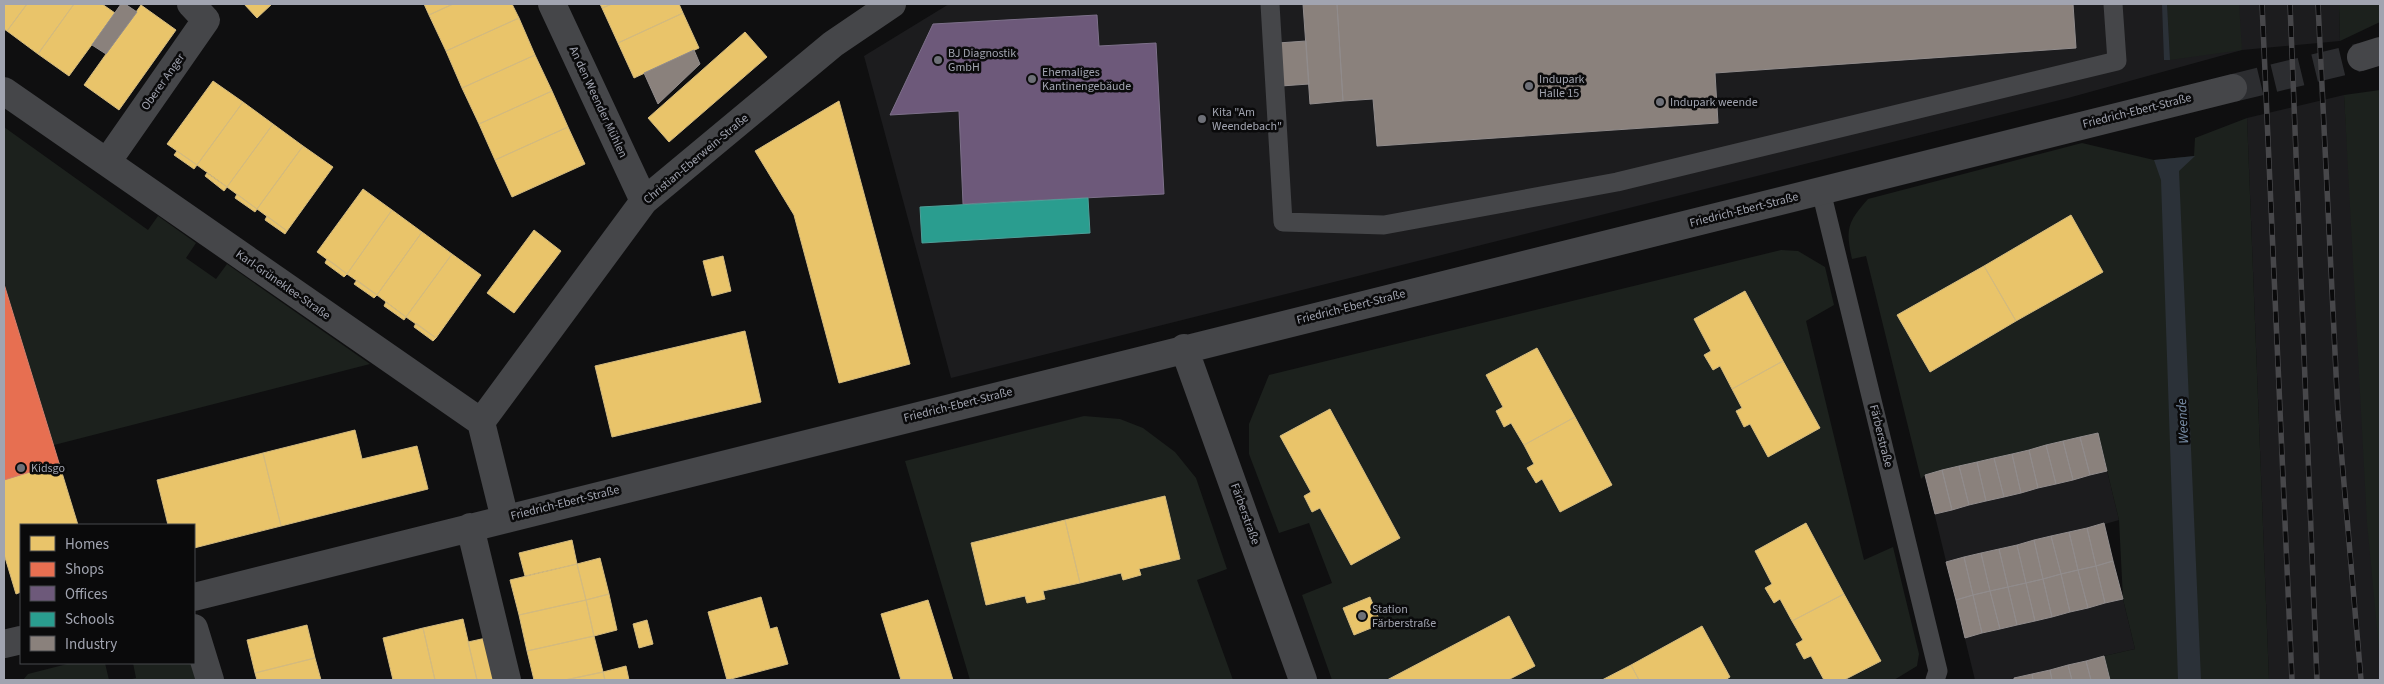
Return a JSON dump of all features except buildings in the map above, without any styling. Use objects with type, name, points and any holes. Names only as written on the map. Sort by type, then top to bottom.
[{"type":"street","name":"Oberer Anger","points":[[107,162],[206,20],[191,4]]},
{"type":"street","name":"An den Weender Mühlen","points":[[552,4],[644,201]]},
{"type":"street","name":"Christian-Eberwein-Straße","points":[[480,422],[644,201],[833,44],[892,4]]},
{"type":"street","name":"Friedrich-Ebert-Straße","points":[[195,597],[1184,348],[2233,88]]},
{"type":"street","name":"Karl-Grüneklee-Straße","points":[[4,91],[480,422]]},
{"type":"street","name":"Färberstraße","points":[[1184,348],[1304,680]]},
{"type":"street","points":[[480,422],[505,519]]},
{"type":"street","points":[[470,527],[507,680]]},
{"type":"street","points":[[195,631],[210,680]]},
{"type":"street","points":[[4,644],[20,640]]},
{"type":"lane","points":[[1270,4],[1282,222],[1384,225],[1618,182],[2117,61],[2113,4]]},
{"type":"lane","name":"Färberstraße","points":[[1822,191],[1938,671],[1935,680]]},
{"type":"shaded area","name":"Indupark weende","points":[[949,4],[2339,4],[2340,41],[2242,50],[2068,98],[951,378],[864,56]]},
{"type":"shaded area","points":[[2167,4],[2239,4],[2242,50],[2170,60]]},
{"type":"shaded area","points":[[2339,4],[2380,4],[2380,22],[2340,41]]},
{"type":"shaded area","points":[[2380,90],[2380,660],[2367,523],[2344,95]]},
{"type":"shaded area","points":[[2344,95],[2380,650],[2380,680],[2269,680],[2247,118]]},
{"type":"shaded area","points":[[2247,118],[2269,680],[2110,680],[2104,656],[2135,649],[2123,599],[2119,520],[2098,433],[1925,475],[1921,479],[1866,256],[1852,259],[1849,240],[1850,226],[1856,214],[1868,199],[2082,143],[2154,160],[2194,156],[2195,138]]},
{"type":"shaded area","points":[[4,127],[148,230],[158,216],[196,243],[186,258],[216,279],[227,264],[370,364],[54,445],[59,463],[4,480]]},
{"type":"shaded area","points":[[1781,250],[1798,251],[1825,267],[1834,305],[1806,321],[1864,560],[1893,547],[1919,654],[1917,666],[1894,680],[1332,680],[1302,595],[1332,583],[1309,523],[1279,533],[1249,454],[1249,424],[1269,375]]},
{"type":"shaded area","points":[[1084,416],[1120,419],[1143,428],[1175,452],[1196,478],[1227,569],[1197,580],[1233,680],[970,680],[905,461]]},
{"type":"shaded area","points":[[2098,433],[2119,520],[2105,524],[2135,649],[2104,656],[2110,680],[1975,680],[1925,475]]},
{"type":"shaded area","points":[[67,664],[105,664],[109,680],[23,680],[28,674]]},
{"type":"shaded area","points":[[133,664],[194,664],[201,680],[128,680],[136,678]]},
{"type":"water","points":[[2162,4],[2167,4],[2170,60],[2164,60]]},
{"type":"water","name":"Weende","points":[[2195,156],[2179,171],[2201,680],[2178,680],[2161,180],[2154,160]]},
{"type":"tunnel","points":[[2233,88],[2361,57]]},
{"type":"railway","points":[[2262,4],[2292,680]]},
{"type":"railway","points":[[2290,4],[2317,680]]},
{"type":"railway","points":[[2318,4],[2338,414],[2361,680]]},
{"type":"place","name":"BJ Diagnostik GmbH","points":[[938,60]]},
{"type":"place","name":"Ehemaliges Kantinengebäude","points":[[1032,79]]},
{"type":"place","name":"Indupark Halle 15","points":[[1529,86]]},
{"type":"place","name":"Indupark weende","points":[[1660,102]]},
{"type":"place","name":"Kita \"Am Weendebach\"","points":[[1202,119]]},
{"type":"place","name":"Kidsgo","points":[[21,468]]},
{"type":"place","name":"Station Färberstraße","points":[[1362,616]]}]
